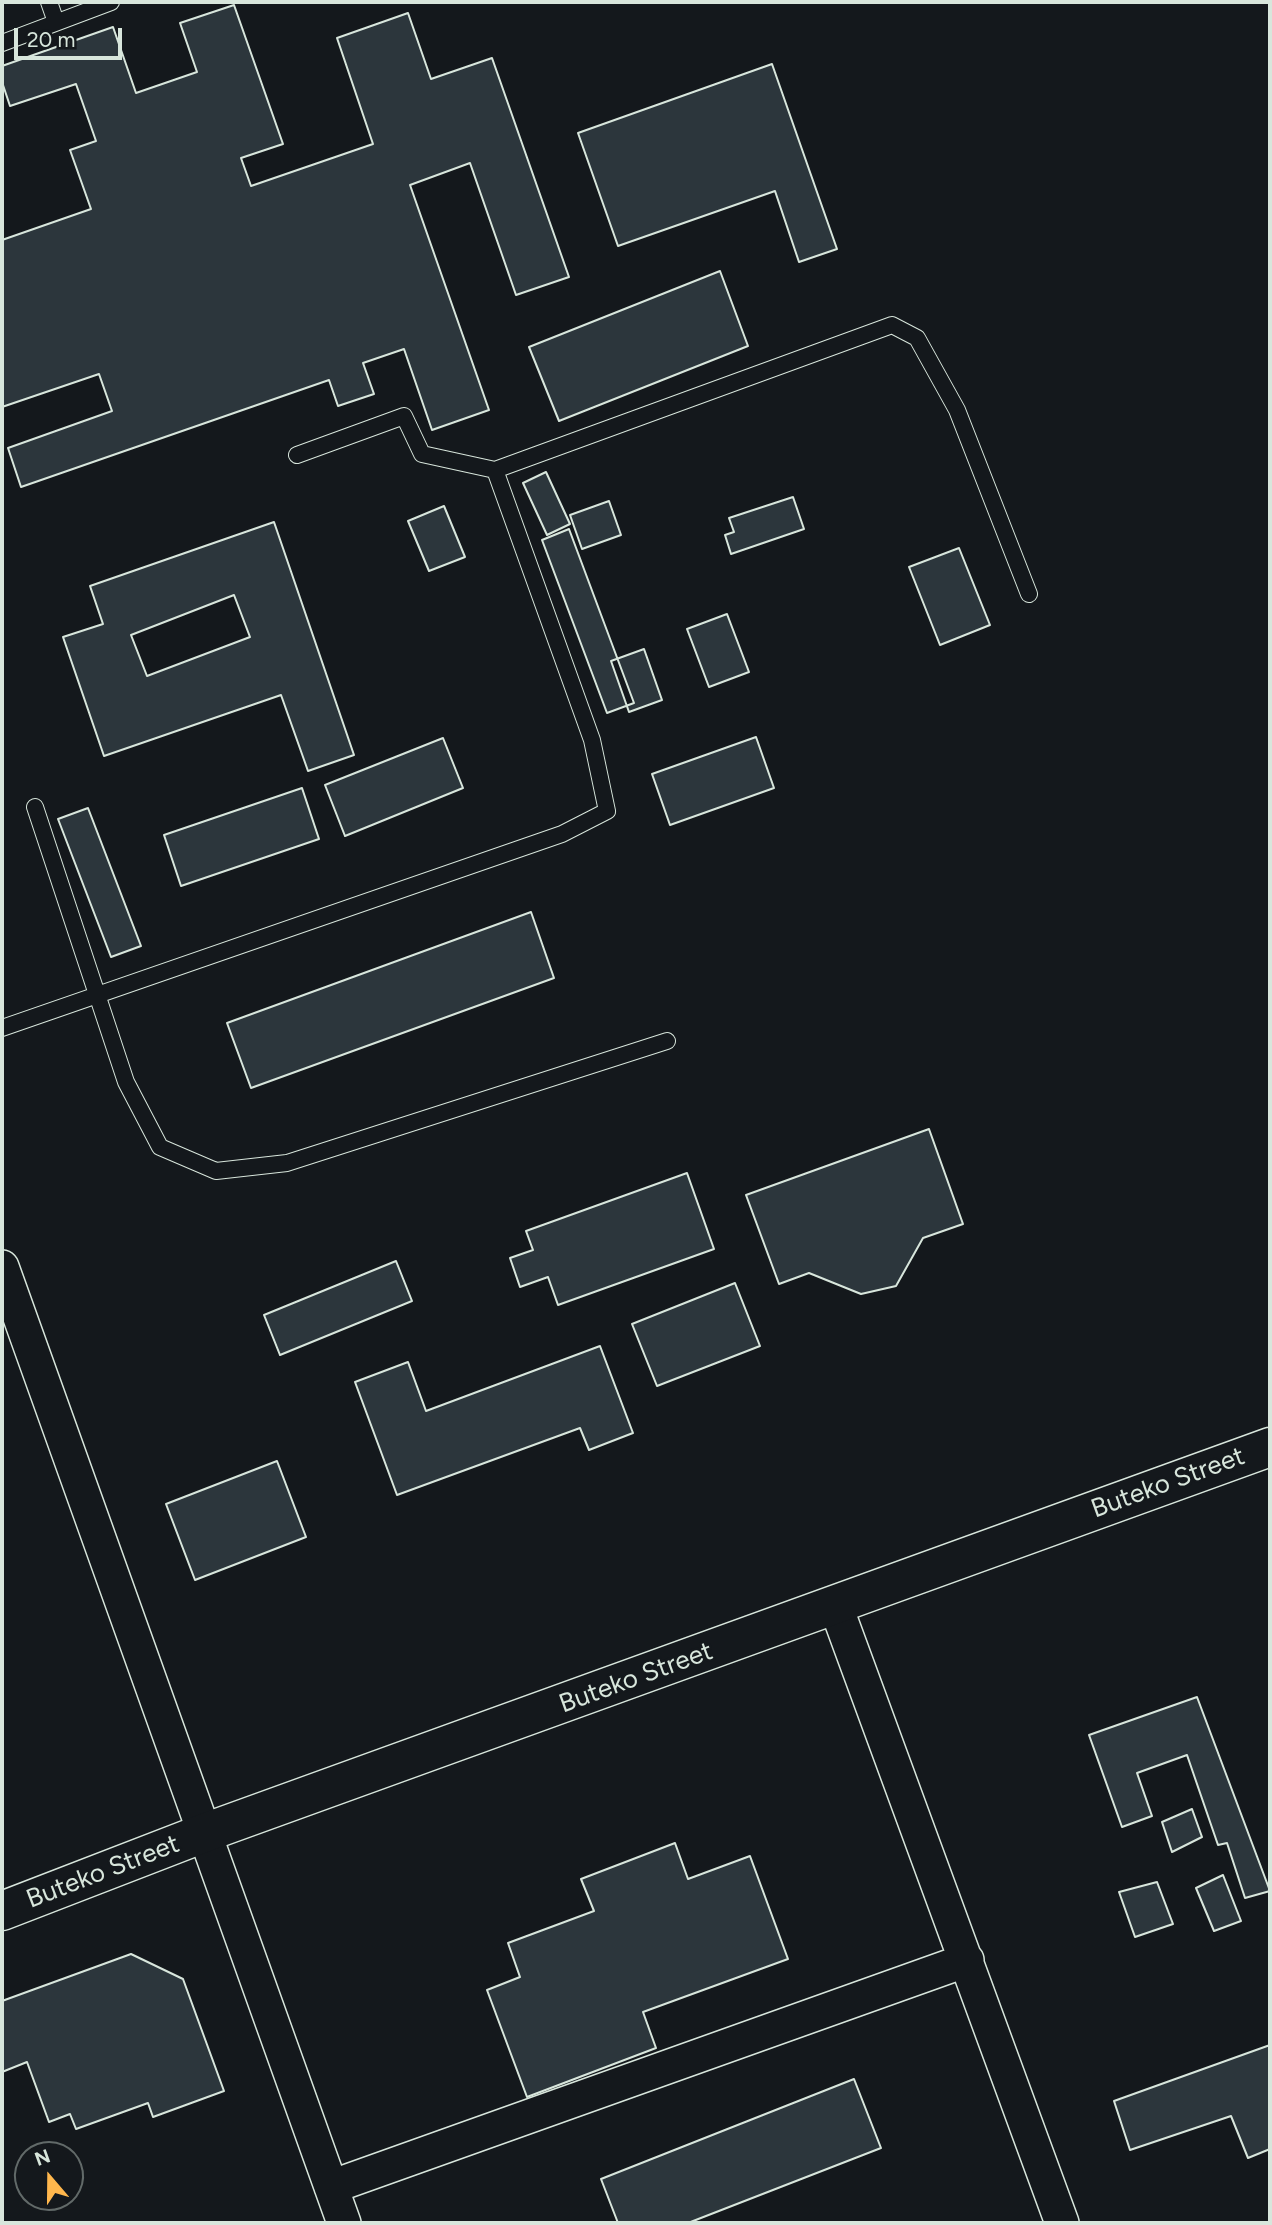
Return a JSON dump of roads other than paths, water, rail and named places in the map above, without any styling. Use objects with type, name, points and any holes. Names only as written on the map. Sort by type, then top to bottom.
[{"type":"street","points":[[2,1267],[344,2223]]},
{"type":"street","name":"Buteko Street","points":[[2,1910],[204,1833],[836,1607],[1028,1533],[1270,1447]]},
{"type":"street","points":[[836,1607],[1062,2223]]},
{"type":"street","points":[[331,2187],[967,1960]]},
{"type":"lane","points":[[49,2],[57,22]]},
{"type":"lane","points":[[2,43],[111,2]]},
{"type":"lane","points":[[298,455],[404,416],[422,454],[495,470],[892,325],[917,338],[957,410],[1029,594]]},
{"type":"lane","points":[[2,1028],[562,834],[607,811],[592,740],[495,470]]},
{"type":"lane","points":[[35,807],[126,1082],[160,1147],[216,1171],[287,1163],[667,1041]]}]
